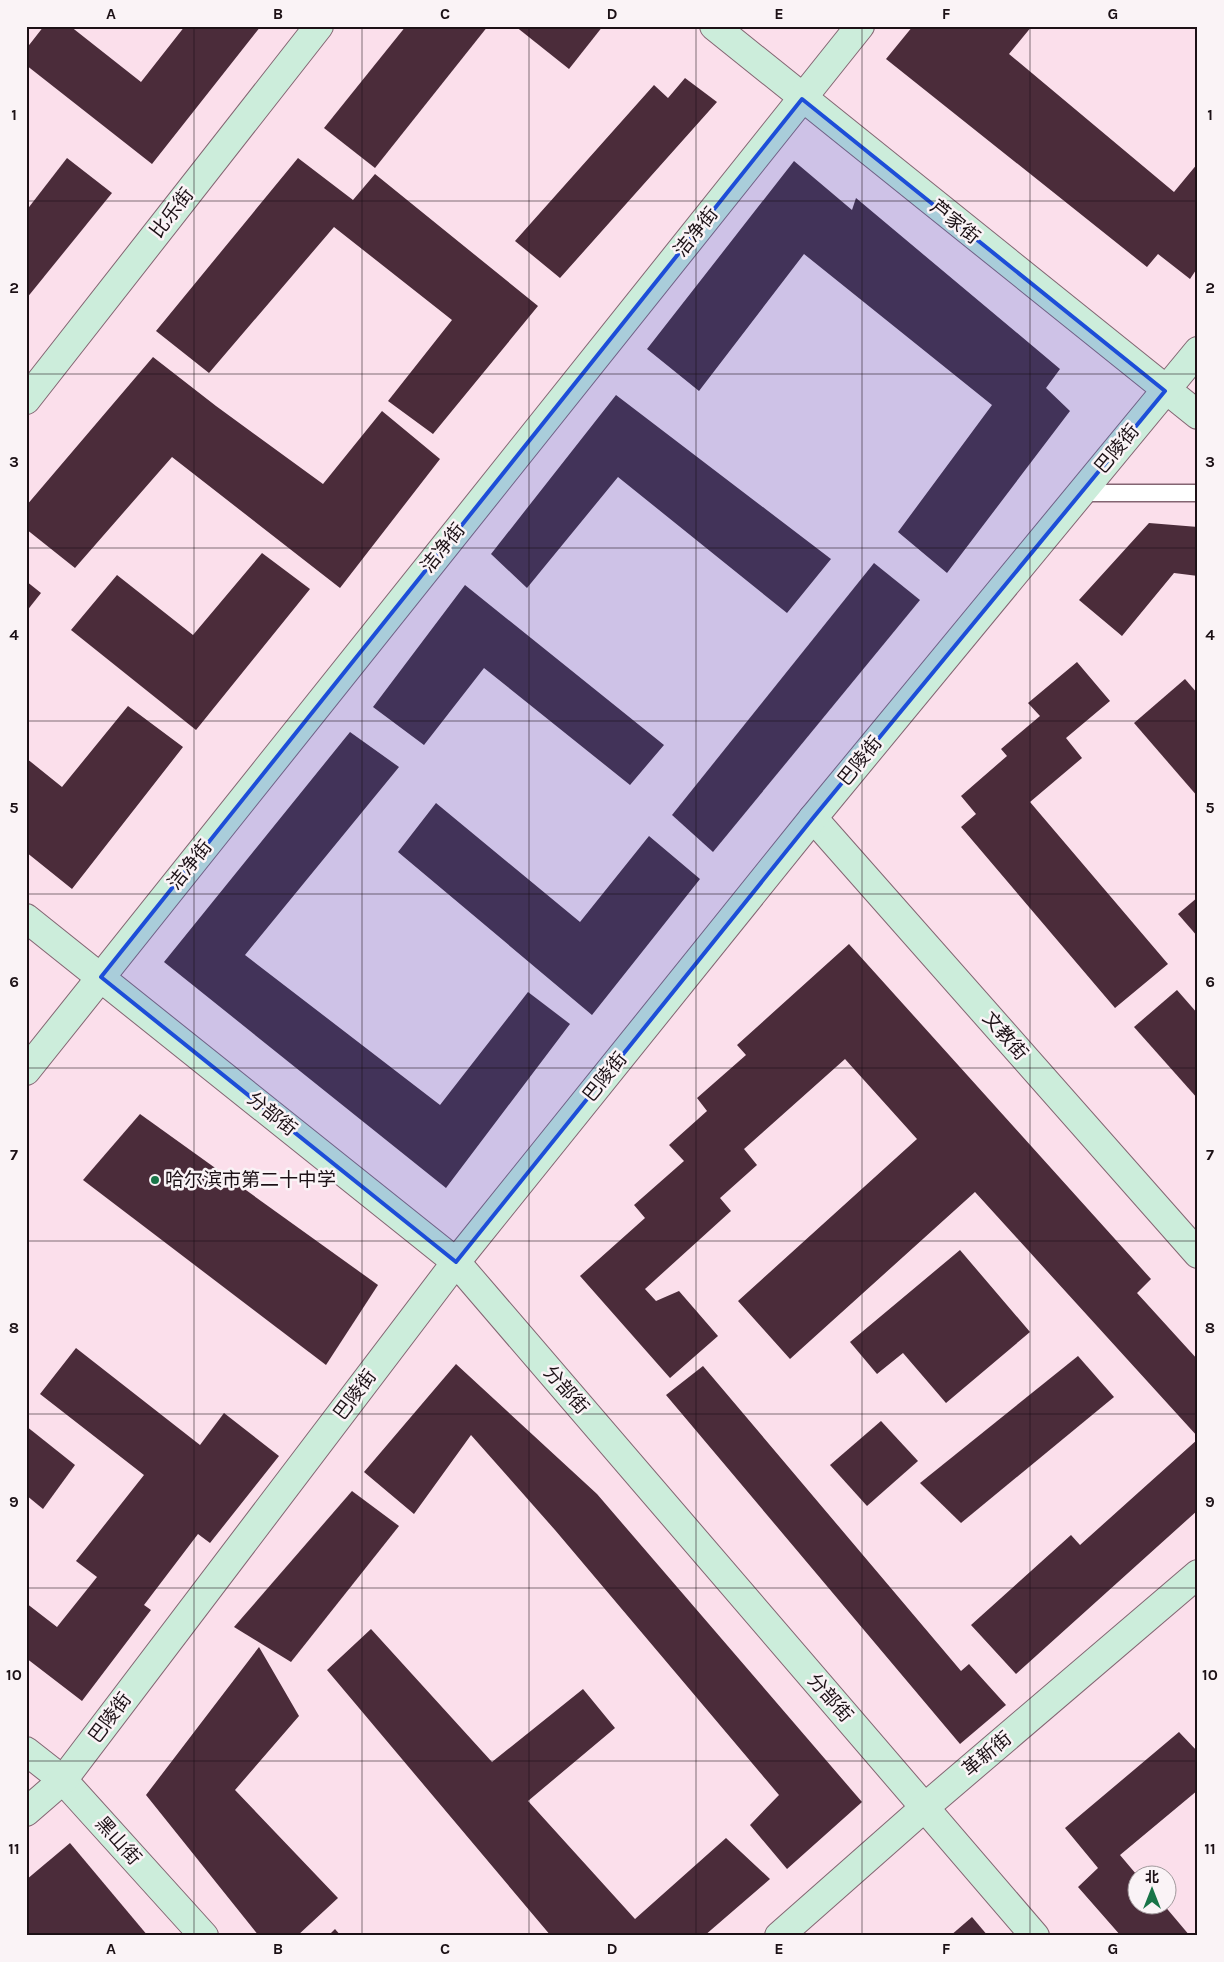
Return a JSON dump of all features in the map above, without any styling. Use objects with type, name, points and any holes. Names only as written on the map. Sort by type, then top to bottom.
[{"type":"street","name":"比乐街","points":[[26,400],[319,26]]},
{"type":"street","name":"芦家街","points":[[714,26],[802,99],[1198,416]]},
{"type":"street","name":"洁净街","points":[[26,1071],[860,26]]},
{"type":"street","name":"巴陵街","points":[[26,1812],[63,1780],[456,1262],[813,818],[1198,351]]},
{"type":"street","name":"文教街","points":[[813,818],[1198,1254]]},
{"type":"street","name":"分部街","points":[[26,918],[456,1262],[1035,1936]]},
{"type":"street","name":"革新街","points":[[779,1936],[924,1808],[1198,1574]]},
{"type":"street","name":"黑山街","points":[[26,1751],[63,1780],[204,1936]]},
{"type":"lane","points":[[1080,493],[1198,493]]},
{"type":"highlighted area","points":[[802,99],[1165,391],[813,818],[456,1262],[101,977]]},
{"type":"building","points":[[44,26],[70,26],[141,82],[185,26],[261,26],[152,164],[26,65],[26,49]]},
{"type":"building","points":[[406,26],[488,26],[375,168],[324,128]]},
{"type":"building","points":[[515,26],[603,26],[569,69]]},
{"type":"building","points":[[913,26],[1032,26],[1009,54],[1174,192],[1198,163],[1198,267],[1190,279],[1158,254],[1147,267],[886,59]]},
{"type":"building","points":[[685,78],[717,102],[560,278],[515,241],[654,85],[668,98]]},
{"type":"building","points":[[67,158],[112,193],[26,299],[26,211]]},
{"type":"building","points":[[298,158],[353,200],[375,174],[538,306],[433,434],[388,401],[452,320],[334,227],[209,373],[156,331]]},
{"type":"building","points":[[794,161],[852,210],[856,198],[1060,369],[1046,388],[1070,411],[947,573],[898,532],[992,405],[804,254],[699,391],[647,349]]},
{"type":"building","points":[[153,357],[216,406],[323,484],[382,411],[440,459],[340,588],[172,457],[75,568],[26,529],[26,506]]},
{"type":"building","points":[[616,395],[831,559],[787,613],[618,477],[527,588],[491,554]]},
{"type":"building","points":[[1149,523],[1198,527],[1198,576],[1174,573],[1122,636],[1079,600]]},
{"type":"building","points":[[262,553],[310,589],[196,730],[71,630],[117,575],[193,635]]},
{"type":"building","points":[[874,563],[920,600],[713,852],[672,815]]},
{"type":"building","points":[[26,581],[41,593],[26,612]]},
{"type":"building","points":[[465,585],[664,745],[630,785],[484,668],[424,745],[373,707]]},
{"type":"building","points":[[1077,662],[1110,701],[1066,738],[1082,758],[1030,802],[1168,964],[1115,1008],[961,827],[976,814],[961,796],[1007,756],[1001,749],[1040,716],[1028,703]]},
{"type":"building","points":[[1185,679],[1198,694],[1198,797],[1134,723]]},
{"type":"building","points":[[128,706],[183,747],[72,889],[26,852],[26,758],[62,787]]},
{"type":"building","points":[[350,732],[399,767],[245,955],[440,1105],[528,992],[570,1024],[446,1188],[164,962]]},
{"type":"building","points":[[436,803],[580,922],[649,836],[700,879],[592,1015],[398,852]]},
{"type":"building","points":[[1198,897],[1198,937],[1178,914]]},
{"type":"building","points":[[849,944],[1151,1279],[1137,1293],[1198,1360],[1198,1437],[975,1192],[790,1359],[738,1301],[917,1139],[845,1059],[744,1149],[757,1165],[720,1198],[731,1211],[645,1289],[656,1301],[679,1291],[718,1336],[670,1378],[580,1276],[645,1218],[634,1205],[684,1161],[669,1145],[707,1111],[697,1098],[746,1055],[737,1045]]},
{"type":"building","points":[[1177,990],[1198,1014],[1198,1099],[1134,1027]]},
{"type":"building","points":[[140,1114],[378,1285],[326,1365],[83,1180]]},
{"type":"building","points":[[960,1250],[1030,1332],[946,1403],[903,1353],[877,1374],[850,1342]]},
{"type":"building","points":[[76,1348],[200,1445],[224,1413],[279,1456],[210,1543],[198,1534],[144,1605],[151,1610],[82,1701],[26,1658],[26,1603],[57,1627],[97,1577],[76,1561],[144,1475],[40,1394]]},
{"type":"building","points":[[1078,1356],[1114,1397],[961,1523],[920,1483]]},
{"type":"building","points":[[456,1364],[597,1494],[862,1802],[787,1869],[750,1825],[779,1795],[555,1530],[471,1435],[414,1514],[364,1472]]},
{"type":"building","points":[[703,1366],[961,1671],[969,1664],[1006,1705],[960,1744],[666,1395]]},
{"type":"building","points":[[881,1421],[918,1461],[867,1506],[830,1465]]},
{"type":"building","points":[[26,1426],[75,1465],[43,1509],[26,1495]]},
{"type":"building","points":[[1198,1439],[1198,1510],[1016,1674],[971,1625],[1071,1535],[1080,1545]]},
{"type":"building","points":[[352,1491],[399,1526],[291,1662],[234,1627]]},
{"type":"building","points":[[371,1629],[492,1762],[583,1689],[615,1728],[528,1801],[635,1919],[726,1838],[770,1879],[704,1936],[551,1936],[327,1670]]},
{"type":"building","points":[[259,1647],[299,1716],[235,1790],[338,1898],[297,1936],[259,1936],[146,1795]]},
{"type":"building","points":[[1179,1732],[1198,1752],[1198,1790],[1120,1855],[1128,1864],[1126,1864],[1126,1914],[1171,1914],[1190,1936],[1121,1936],[1078,1887],[1098,1868],[1065,1828]]},
{"type":"building","points":[[70,1843],[148,1936],[26,1936],[26,1880]]},
{"type":"building","points":[[972,1917],[988,1936],[950,1936]]},
{"type":"building","points":[[335,1929],[341,1936],[328,1936]]},
{"type":"place","name":"哈尔滨市第二十中学","points":[[155,1180]]}]
